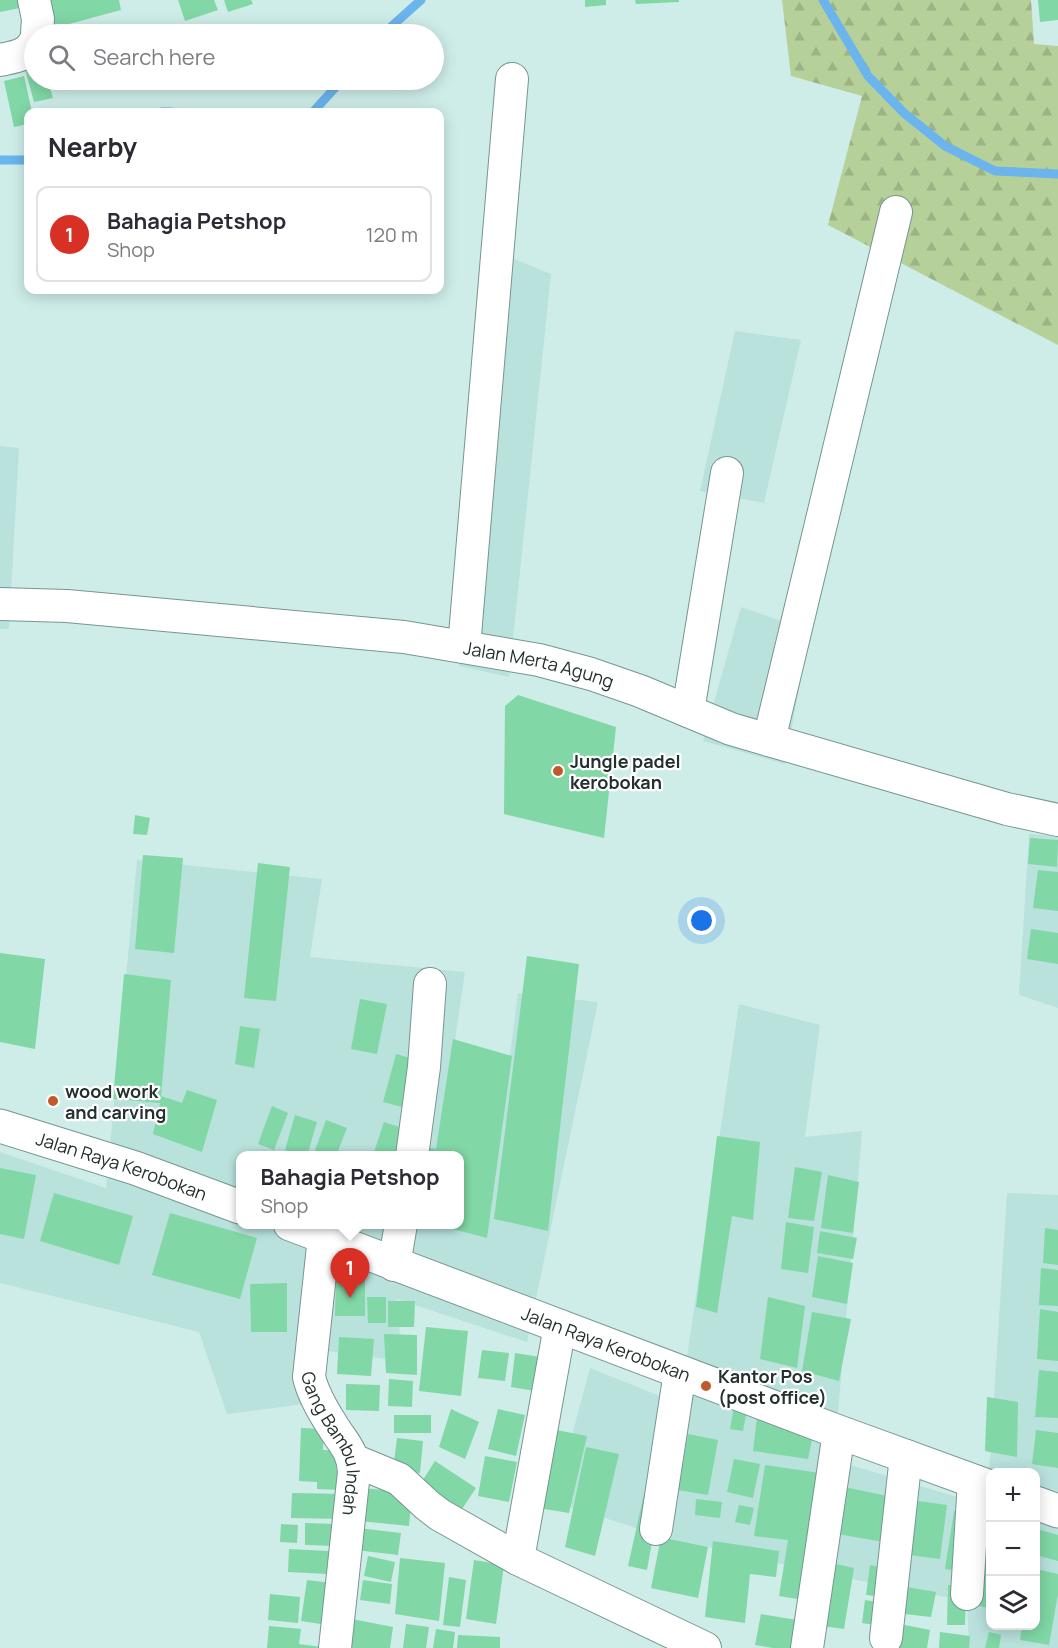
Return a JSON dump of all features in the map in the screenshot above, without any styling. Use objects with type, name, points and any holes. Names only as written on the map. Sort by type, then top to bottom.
[{"type":"main road","name":"Jalan Raya Kerobokan","points":[[0,1126],[135,1168],[236,1206]]},
{"type":"main road","name":"Jalan Raya Kerobokan","points":[[303,1229],[982,1484]]},
{"type":"main road","points":[[1040,1505],[1058,1511]]},
{"type":"street","points":[[34,0],[38,24]]},
{"type":"street","points":[[0,60],[24,54]]},
{"type":"street","points":[[464,647],[512,79]]},
{"type":"street","points":[[769,740],[896,212]]},
{"type":"street","points":[[688,711],[727,473]]},
{"type":"street","name":"Jalan Merta Agung","points":[[0,604],[67,606],[319,628],[404,637],[538,660],[591,674],[731,729],[985,802],[1058,820]]},
{"type":"street","points":[[413,1151],[424,1067],[430,984]]},
{"type":"street","points":[[394,1265],[400,1229]]},
{"type":"street","name":"Gang Bambu Indah","points":[[324,1237],[309,1377],[311,1388],[332,1426],[346,1444],[353,1460],[354,1472],[335,1648]]},
{"type":"street","points":[[518,1559],[560,1326]]},
{"type":"street","points":[[656,1529],[681,1372]]},
{"type":"street","points":[[807,1648],[839,1432]]},
{"type":"street","points":[[886,1638],[906,1456]]},
{"type":"street","points":[[353,1460],[399,1479],[440,1515],[518,1559],[705,1648]]},
{"type":"street","points":[[967,1594],[982,1484]]},
{"type":"shaded area","points":[[497,252],[551,274],[509,677],[459,666]]},
{"type":"shaded area","points":[[735,331],[801,340],[764,503],[700,491]]},
{"type":"shaded area","points":[[0,446],[19,448],[9,629],[0,629]]},
{"type":"shaded area","points":[[741,607],[810,631],[785,764],[703,741]]},
{"type":"shaded area","points":[[1029,834],[1058,836],[1058,1008],[1019,995]]},
{"type":"shaded area","points":[[137,860],[322,879],[310,957],[465,972],[449,1081],[506,1087],[518,993],[598,1002],[527,1342],[397,1299],[402,1361],[311,1349],[304,1404],[227,1414],[199,1332],[0,1283],[0,1152],[106,1188]]},
{"type":"shaded area","points":[[739,1004],[820,1025],[805,1137],[862,1131],[834,1460],[986,1506],[986,1630],[1040,1630],[1040,1468],[989,1468],[1007,1193],[1058,1195],[1058,1648],[969,1648],[967,1601],[820,1573],[665,1537],[554,1502],[590,1368],[680,1404]]},
{"type":"green space","points":[[782,0],[1031,0],[1034,44],[1058,46],[1058,345],[828,225],[862,96],[791,76]]},
{"type":"building","points":[[0,0],[19,0],[20,8],[0,12]]},
{"type":"building","points":[[46,0],[119,0],[121,10],[69,24],[53,24]]},
{"type":"building","points":[[178,0],[214,0],[218,10],[185,21]]},
{"type":"building","points":[[224,0],[251,0],[253,4],[228,12]]},
{"type":"building","points":[[585,0],[606,0],[606,5],[585,7]]},
{"type":"building","points":[[635,0],[679,0],[679,2],[636,4]]},
{"type":"building","points":[[1038,0],[1058,0],[1058,20],[1040,22]]},
{"type":"building","points":[[24,76],[24,90],[27,90],[31,108],[24,108],[24,125],[14,127],[4,81]]},
{"type":"building","points":[[31,90],[51,90],[53,98],[34,102]]},
{"type":"building","name":"Jungle padel kerobokan","points":[[518,695],[616,727],[604,838],[504,814],[505,706]]},
{"type":"building","points":[[135,815],[150,818],[147,835],[133,834]]},
{"type":"building","points":[[1030,838],[1058,840],[1057,867],[1028,864]]},
{"type":"building","points":[[143,855],[183,858],[174,953],[135,949]]},
{"type":"building","points":[[258,863],[290,867],[276,1001],[244,998]]},
{"type":"building","points":[[1038,870],[1058,872],[1058,911],[1033,908]]},
{"type":"building","points":[[1031,929],[1058,933],[1058,964],[1027,959]]},
{"type":"building","points":[[0,953],[45,959],[35,1049],[0,1042]]},
{"type":"building","points":[[527,956],[579,964],[548,1231],[494,1219]]},
{"type":"building","points":[[124,974],[171,980],[161,1096],[182,1103],[187,1090],[217,1100],[202,1152],[153,1134],[160,1103],[113,1099]]},
{"type":"building","points":[[360,999],[387,1004],[377,1054],[351,1049]]},
{"type":"building","points":[[240,1026],[260,1029],[254,1068],[235,1064]]},
{"type":"building","points":[[453,1039],[512,1056],[487,1238],[453,1229],[464,1229],[464,1151],[426,1151],[427,1147],[436,1149]]},
{"type":"building","points":[[396,1054],[418,1060],[406,1108],[383,1102]]},
{"type":"building","points":[[272,1106],[288,1113],[274,1150],[258,1144]]},
{"type":"building","points":[[295,1115],[317,1122],[308,1151],[285,1150]]},
{"type":"building","points":[[326,1120],[347,1128],[338,1151],[315,1151]]},
{"type":"building","points":[[384,1122],[408,1130],[401,1151],[374,1151]]},
{"type":"building","points":[[717,1136],[760,1142],[753,1220],[732,1216],[717,1313],[696,1307]]},
{"type":"building","points":[[795,1167],[822,1172],[814,1221],[788,1218]]},
{"type":"building","points":[[0,1168],[36,1175],[24,1239],[0,1234]]},
{"type":"building","points":[[828,1175],[859,1182],[853,1233],[821,1228]]},
{"type":"building","points":[[54,1193],[133,1216],[119,1265],[40,1241]]},
{"type":"building","points":[[170,1213],[257,1238],[240,1299],[152,1275]]},
{"type":"building","points":[[786,1222],[814,1227],[808,1273],[781,1269]]},
{"type":"building","points":[[1045,1228],[1058,1230],[1058,1265],[1043,1263]]},
{"type":"building","points":[[820,1231],[857,1238],[853,1259],[817,1253]]},
{"type":"building","points":[[818,1256],[853,1263],[847,1304],[812,1297]]},
{"type":"building","points":[[1041,1268],[1058,1270],[1058,1306],[1039,1305]]},
{"type":"building","points":[[336,1280],[365,1280],[365,1316],[335,1316]]},
{"type":"building","points":[[287,1283],[287,1332],[251,1332],[250,1284]]},
{"type":"building","points":[[367,1297],[386,1297],[386,1323],[368,1323]]},
{"type":"building","points":[[768,1297],[805,1306],[797,1368],[760,1359]]},
{"type":"building","points":[[388,1301],[415,1301],[414,1327],[388,1327]]},
{"type":"building","points":[[1040,1309],[1058,1312],[1058,1361],[1037,1359]]},
{"type":"building","points":[[812,1312],[851,1319],[839,1381],[802,1371]]},
{"type":"building","points":[[426,1327],[468,1331],[461,1396],[419,1391]]},
{"type":"building","points":[[384,1334],[417,1335],[417,1375],[386,1373]]},
{"type":"building","points":[[339,1337],[374,1339],[371,1376],[337,1374]]},
{"type":"building","points":[[482,1350],[509,1353],[505,1381],[478,1378]]},
{"type":"building","points":[[515,1353],[540,1357],[535,1391],[511,1387]]},
{"type":"building","points":[[1039,1370],[1058,1372],[1058,1418],[1035,1417]]},
{"type":"building","points":[[389,1379],[413,1381],[412,1407],[388,1406]]},
{"type":"building","points":[[346,1384],[380,1385],[379,1411],[346,1410]]},
{"type":"building","points":[[987,1397],[1018,1402],[1017,1457],[985,1451]]},
{"type":"building","points":[[735,1402],[748,1405],[743,1431],[730,1429]]},
{"type":"building","points":[[451,1409],[479,1422],[465,1459],[439,1447]]},
{"type":"building","points":[[498,1409],[525,1415],[516,1456],[488,1449]]},
{"type":"building","points":[[394,1415],[431,1415],[431,1433],[394,1433]]},
{"type":"building","points":[[757,1418],[814,1430],[808,1459],[753,1451]]},
{"type":"building","points":[[301,1428],[324,1429],[323,1450],[343,1451],[342,1490],[317,1489],[317,1482],[299,1481]]},
{"type":"building","points":[[546,1428],[587,1436],[569,1513],[532,1507]]},
{"type":"building","points":[[1036,1430],[1058,1433],[1058,1468],[1032,1464]]},
{"type":"building","points":[[688,1434],[718,1440],[708,1495],[678,1490]]},
{"type":"building","points":[[397,1438],[423,1441],[420,1473],[393,1470]]},
{"type":"building","points":[[586,1447],[619,1454],[595,1556],[565,1547]]},
{"type":"building","points":[[485,1456],[517,1462],[509,1502],[478,1496]]},
{"type":"building","points":[[734,1459],[760,1464],[753,1498],[727,1492]]},
{"type":"building","points":[[435,1461],[476,1488],[460,1512],[419,1486]]},
{"type":"building","points":[[765,1465],[827,1474],[810,1601],[779,1596],[788,1540],[754,1536]]},
{"type":"building","points":[[844,1487],[897,1498],[890,1543],[837,1534]]},
{"type":"building","points":[[363,1488],[412,1493],[409,1526],[360,1521]]},
{"type":"building","points":[[292,1493],[346,1494],[345,1519],[291,1518]]},
{"type":"building","points":[[644,1494],[660,1497],[647,1570],[628,1566]]},
{"type":"building","points":[[696,1499],[722,1502],[720,1518],[695,1515]]},
{"type":"building","points":[[918,1501],[947,1505],[940,1559],[910,1555]]},
{"type":"building","points":[[739,1505],[754,1508],[750,1525],[735,1522]]},
{"type":"building","points":[[983,1505],[986,1506],[986,1537],[976,1535]]},
{"type":"building","points":[[954,1511],[972,1514],[963,1572],[945,1569]]},
{"type":"building","points":[[305,1523],[336,1524],[336,1546],[305,1545]]},
{"type":"building","points":[[281,1524],[298,1525],[297,1543],[280,1542]]},
{"type":"building","points":[[358,1528],[401,1533],[398,1555],[356,1550]]},
{"type":"building","points":[[1040,1530],[1058,1535],[1058,1561],[1040,1556]]},
{"type":"building","points":[[661,1537],[708,1547],[698,1598],[651,1588]]},
{"type":"building","points":[[713,1541],[779,1551],[776,1577],[750,1574],[745,1623],[705,1617]]},
{"type":"building","points":[[289,1549],[329,1551],[328,1574],[288,1572]]},
{"type":"building","points":[[368,1556],[395,1562],[391,1582],[364,1576]]},
{"type":"building","points":[[400,1558],[445,1563],[439,1621],[395,1614]]},
{"type":"building","points":[[474,1560],[504,1565],[496,1624],[466,1619]]},
{"type":"building","points":[[978,1560],[986,1562],[986,1607],[972,1605]]},
{"type":"building","points":[[832,1563],[854,1568],[844,1629],[823,1626]]},
{"type":"building","points":[[870,1565],[890,1569],[886,1597],[866,1595]]},
{"type":"building","points":[[1040,1570],[1058,1574],[1058,1594],[1049,1645],[1020,1640],[1021,1630],[1040,1630]]},
{"type":"building","points":[[449,1577],[466,1580],[460,1627],[443,1625]]},
{"type":"building","points":[[307,1580],[332,1583],[327,1625],[301,1621]]},
{"type":"building","points":[[363,1580],[392,1584],[390,1604],[360,1600]]},
{"type":"building","points":[[948,1585],[966,1586],[965,1625],[947,1625]]},
{"type":"building","points":[[901,1586],[936,1592],[931,1617],[896,1613]]},
{"type":"building","points":[[270,1594],[300,1597],[298,1623],[268,1620]]},
{"type":"building","points":[[865,1600],[885,1603],[882,1626],[862,1623]]},
{"type":"building","points":[[761,1614],[803,1621],[799,1648],[755,1645]]},
{"type":"building","points":[[347,1618],[393,1627],[390,1648],[344,1648]]},
{"type":"building","points":[[895,1623],[930,1630],[927,1648],[889,1648]]},
{"type":"building","points":[[406,1624],[429,1627],[426,1648],[403,1648]]},
{"type":"building","points":[[269,1626],[301,1629],[299,1644],[322,1648],[267,1648]]},
{"type":"building","points":[[436,1629],[455,1632],[453,1648],[433,1648]]},
{"type":"building","points":[[940,1632],[970,1636],[969,1648],[939,1648]]},
{"type":"building","points":[[989,1632],[1001,1635],[999,1648],[985,1648]]},
{"type":"building","points":[[458,1635],[500,1637],[500,1648],[457,1648]]},
{"type":"waterway","points":[[394,24],[421,0]]},
{"type":"waterway","points":[[823,0],[868,76],[904,113],[945,146],[995,171],[1058,174]]},
{"type":"waterway","points":[[317,108],[333,90]]},
{"type":"waterway","points":[[0,160],[24,160]]},
{"type":"place","name":"Jungle padel kerobokan","points":[[558,771]]},
{"type":"place","name":"wood work and carving","points":[[53,1101]]},
{"type":"place","name":"Bahagia Petshop","points":[[350,1298]]},
{"type":"place","name":"Kantor Pos (post office)","points":[[706,1386]]}]
